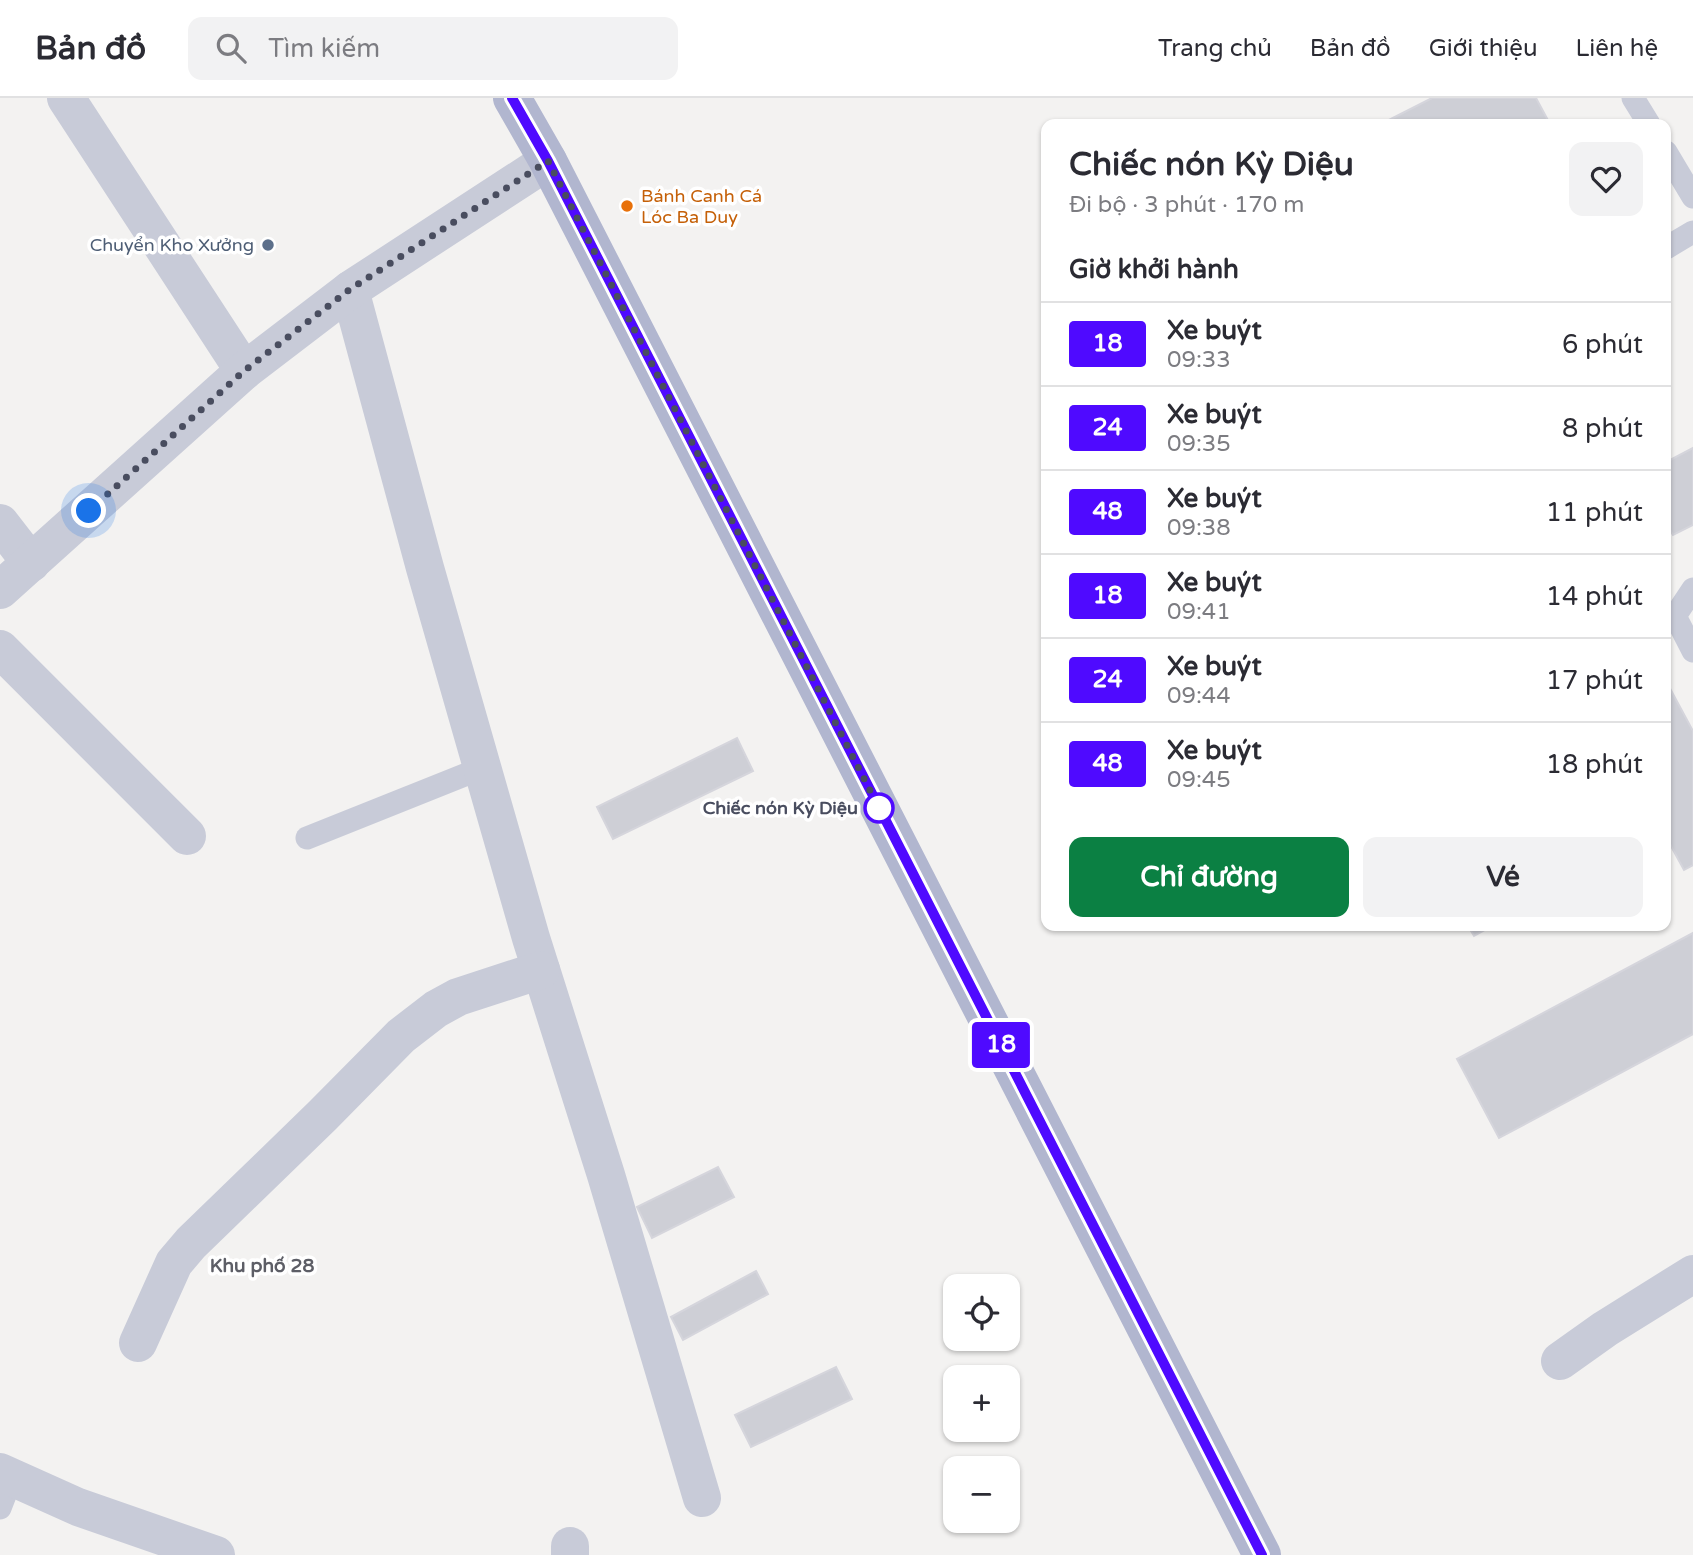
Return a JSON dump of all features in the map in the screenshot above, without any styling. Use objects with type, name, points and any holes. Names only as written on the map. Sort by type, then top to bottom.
[{"type":"main road","points":[[512,98],[548,161],[1262,1555]]},
{"type":"street","points":[[66,98],[244,371]]},
{"type":"street","points":[[0,590],[244,371],[349,290],[548,161]]},
{"type":"street","points":[[349,290],[429,582],[541,970],[606,1175],[702,1498]]},
{"type":"street","points":[[0,523],[31,563]]},
{"type":"street","points":[[0,649],[187,836]]},
{"type":"street","points":[[138,1343],[174,1263],[191,1242],[401,1036],[436,1009],[458,997],[541,970]]},
{"type":"street","points":[[1560,1361],[1605,1329],[1693,1274]]},
{"type":"street","points":[[4,1486],[78,1507],[216,1555]]},
{"type":"lane","points":[[1633,98],[1646,119]]},
{"type":"lane","points":[[1671,160],[1693,197]]},
{"type":"lane","points":[[1671,245],[1693,232]]},
{"type":"lane","points":[[1693,589],[1675,616],[1693,651]]},
{"type":"lane","points":[[307,838],[482,768]]},
{"type":"building","points":[[1432,98],[1536,98],[1547,119],[1391,119]]},
{"type":"building","points":[[1693,448],[1693,525],[1673,535],[1671,532],[1671,459]]},
{"type":"building","points":[[1671,690],[1693,731],[1693,865],[1684,870],[1671,846]]},
{"type":"building","points":[[737,738],[753,771],[613,839],[597,807]]},
{"type":"building","points":[[1693,933],[1693,1034],[1499,1138],[1457,1059]]},
{"type":"building","points":[[718,1167],[734,1197],[652,1238],[637,1207]]},
{"type":"building","points":[[756,1271],[768,1294],[683,1340],[671,1317]]},
{"type":"building","points":[[836,1367],[852,1399],[751,1447],[735,1415]]},
{"type":"bus line","name":"18","points":[[512,98],[548,161],[1262,1555]]},
{"type":"place","name":"Bánh Canh Cá Lóc Ba Duy","points":[[627,206]]},
{"type":"place","name":"Chuyển Kho Xưởng","points":[[268,245]]},
{"type":"place","name":"Chiếc nón Kỳ Diệu","points":[[879,808]]},
{"type":"district","name":"Khu phố 28","points":[[262,1266]]},
{"type":"route","points":[[89,511],[244,371],[349,290],[548,161],[879,808]]}]
